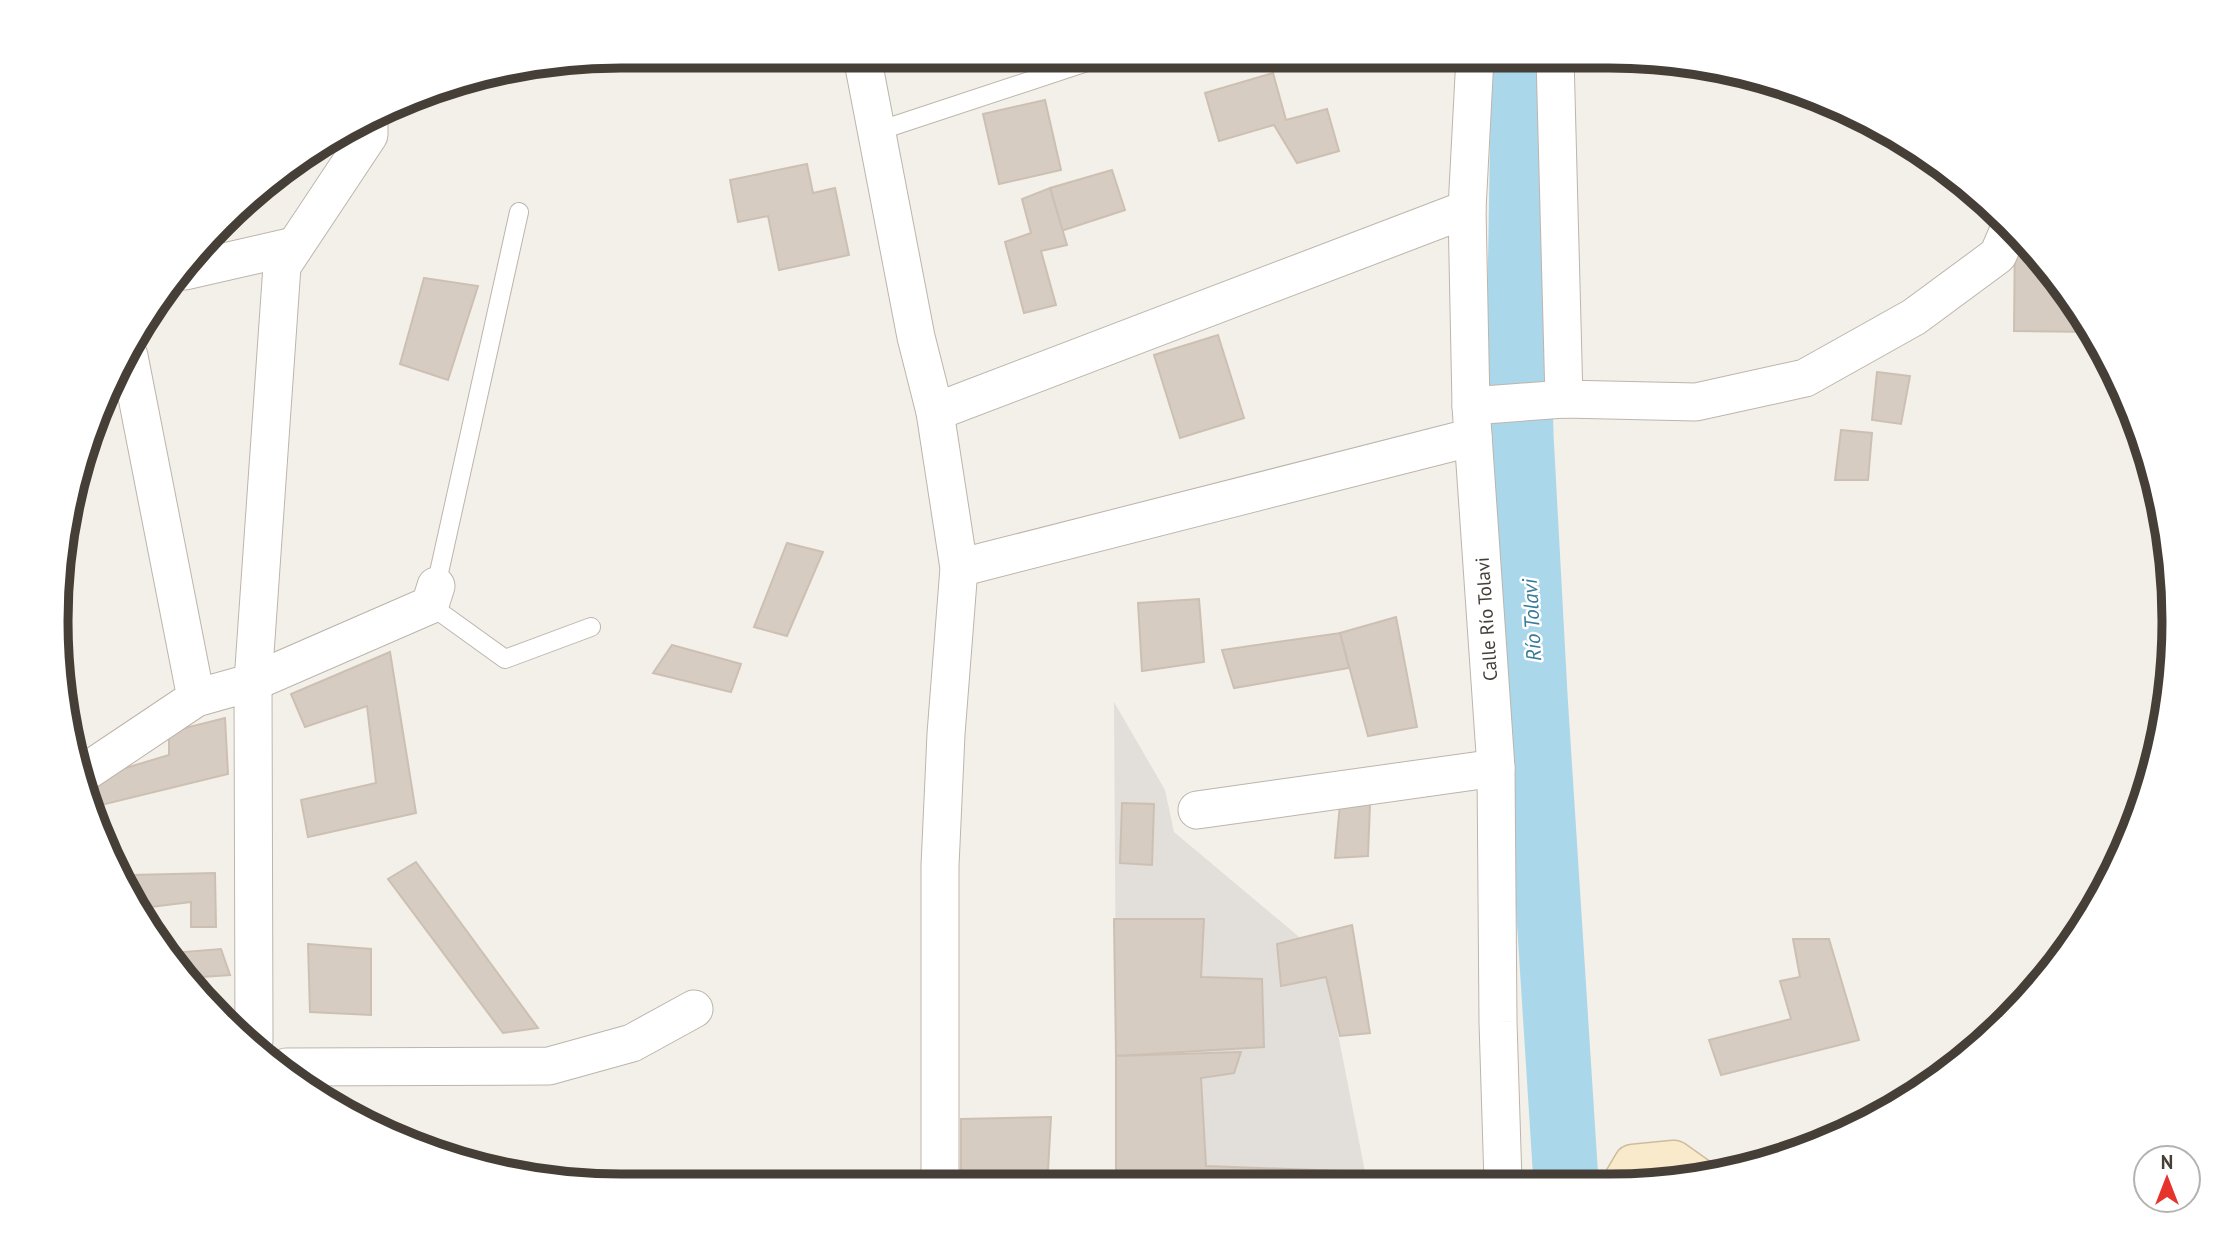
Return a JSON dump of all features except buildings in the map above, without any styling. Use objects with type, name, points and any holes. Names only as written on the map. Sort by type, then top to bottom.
[{"type":"main road","points":[[1627,1173],[1633,1164],[1686,1168]]},
{"type":"street","points":[[865,68],[916,337],[935,412],[959,568],[946,734],[940,866],[940,1174]]},
{"type":"street","name":"Calle Río Tolavi","points":[[1474,68],[1467,209],[1473,416],[1496,768],[1498,1022],[1503,1174]]},
{"type":"street","points":[[1555,68],[1563,400]]},
{"type":"street","points":[[254,1034],[253,682],[282,265],[369,135],[369,129]]},
{"type":"street","points":[[935,412],[1467,209]]},
{"type":"street","points":[[959,568],[1473,416],[1563,400],[1696,402],[1805,378],[1914,317],[1998,255],[2006,236]]},
{"type":"street","points":[[195,269],[294,246]]},
{"type":"street","points":[[131,366],[196,698]]},
{"type":"street","points":[[90,772],[196,698],[253,682],[433,595]]},
{"type":"street","points":[[1197,810],[1496,768]]},
{"type":"street","points":[[295,1067],[549,1066],[632,1043],[694,1009]]},
{"type":"lane","points":[[878,131],[1069,68]]},
{"type":"lane","points":[[519,212],[433,595],[505,659],[592,627]]},
{"type":"shaded area","points":[[1114,702],[1165,790],[1174,832],[1323,957],[1365,1174],[1117,1174]]},
{"type":"waterway","name":"Río Tolavi","points":[[1524,68],[1519,350],[1521,435],[1565,1174]]}]
